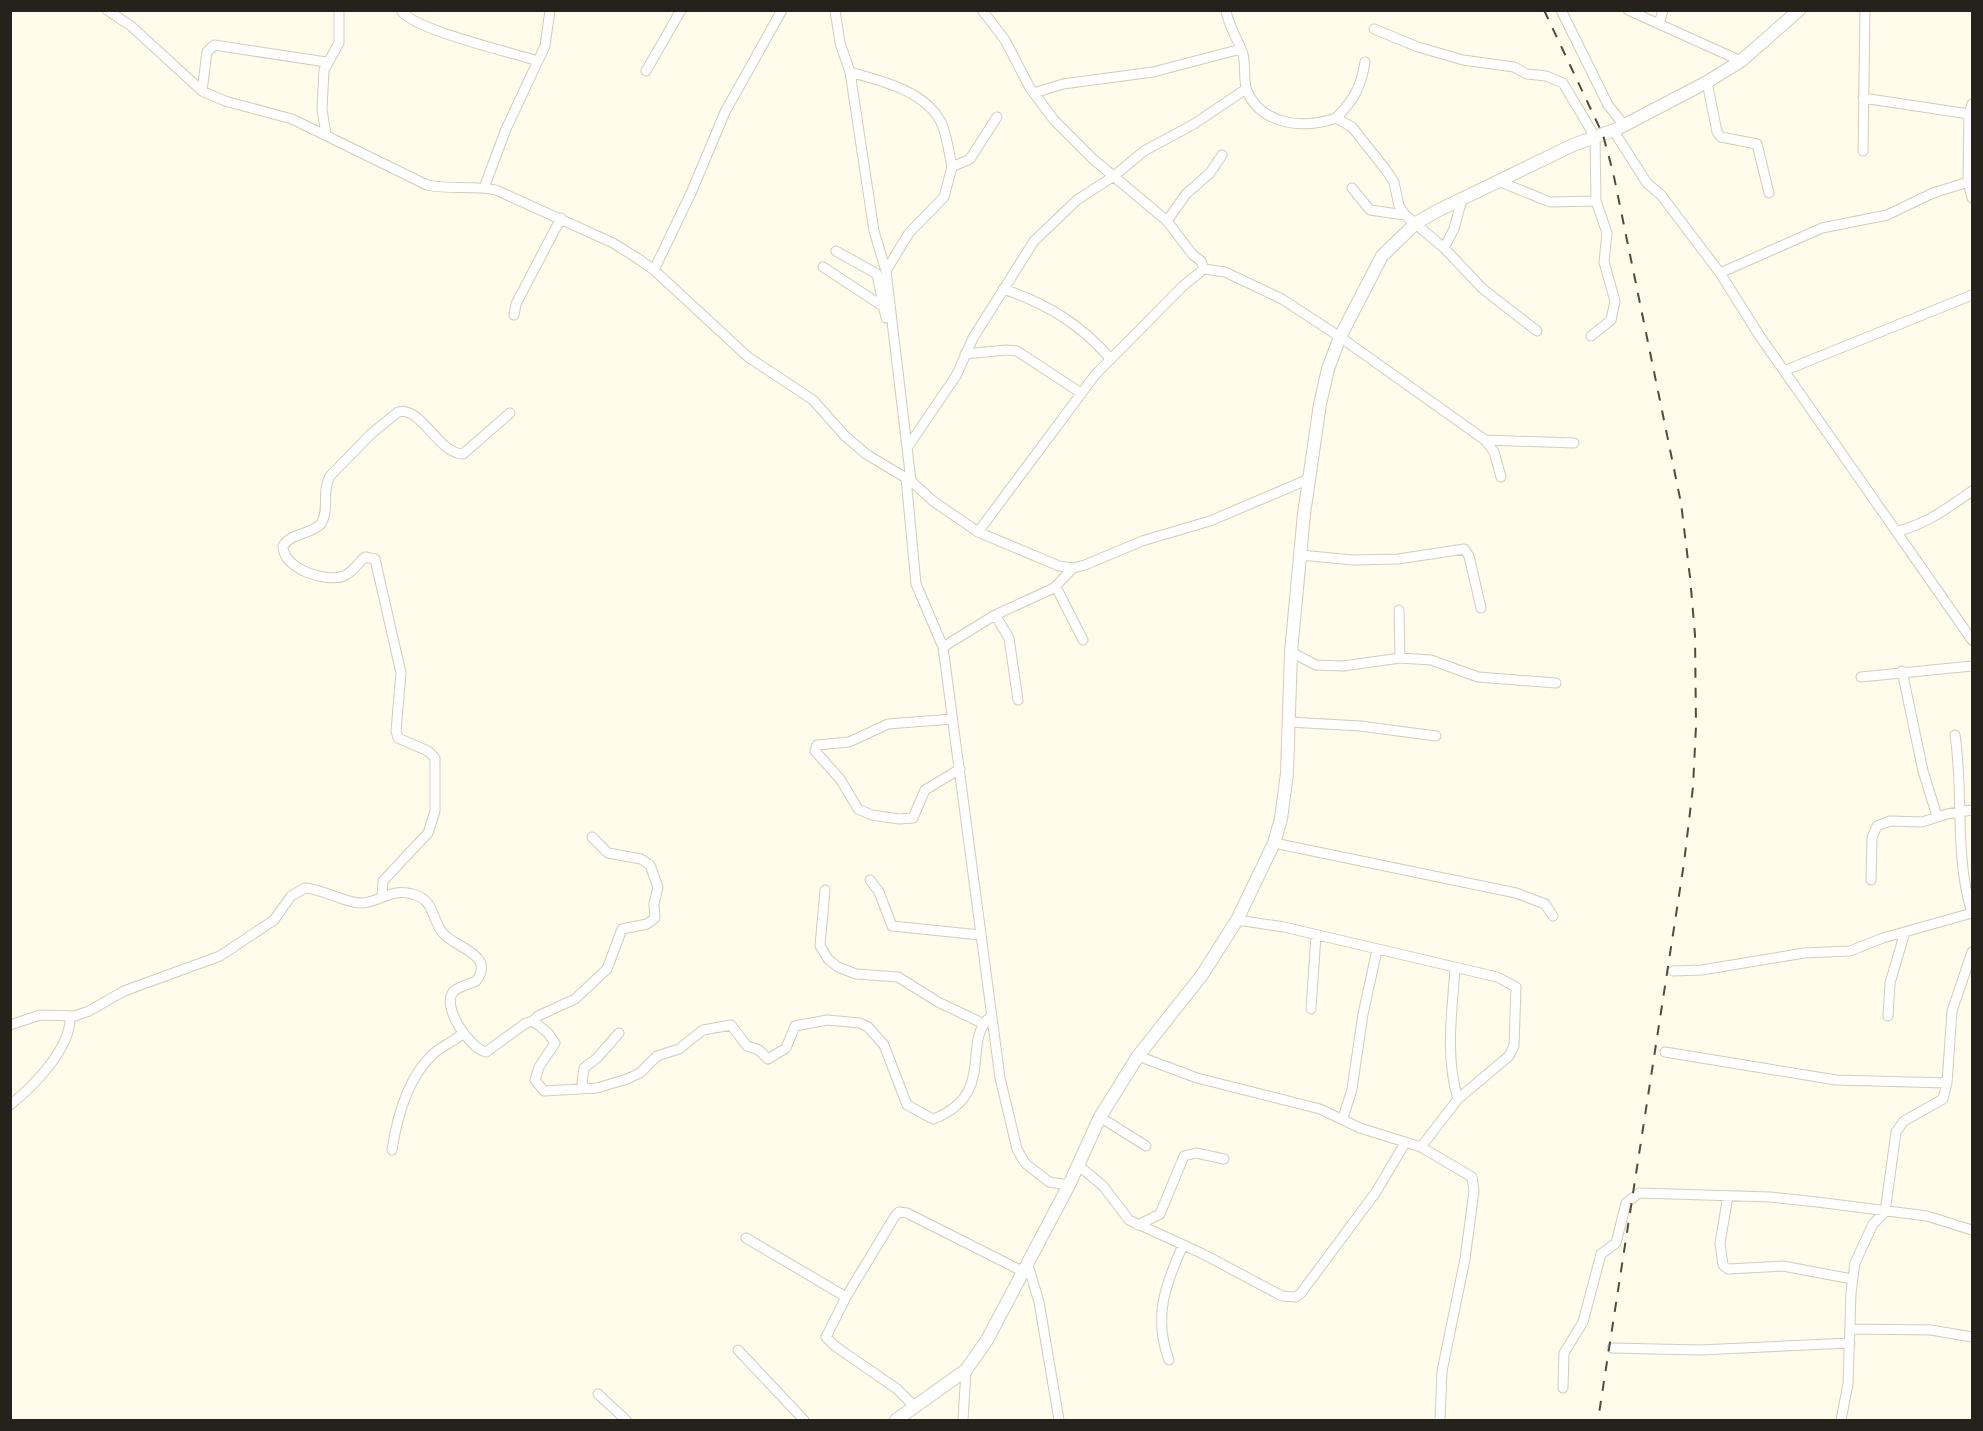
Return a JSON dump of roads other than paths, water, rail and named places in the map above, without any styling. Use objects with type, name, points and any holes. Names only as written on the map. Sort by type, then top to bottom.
[{"type":"main road","points":[[896,1420],[966,1370],[987,1340],[1069,1185],[1100,1118],[1138,1056],[1202,975],[1237,920],[1274,843],[1281,819],[1287,772],[1291,652],[1300,555],[1320,404],[1328,369],[1340,337],[1382,255],[1416,223],[1498,181],[1618,128],[1707,82],[1741,61],[1798,10]]},
{"type":"street","points":[[107,10],[131,26],[202,91],[225,101],[292,119],[427,185],[458,189],[484,188],[561,218],[613,243],[654,270],[748,357],[813,400],[845,436],[866,454],[909,479],[933,501],[978,532],[1059,566],[1073,568]]},
{"type":"street","points":[[326,135],[322,109],[326,62],[339,43],[339,10]]},
{"type":"street","points":[[401,10],[407,18],[426,28],[538,61]]},
{"type":"street","points":[[484,188],[506,129],[548,39],[550,10]]},
{"type":"street","points":[[646,71],[681,10]]},
{"type":"street","points":[[654,270],[691,193],[725,112],[782,10]]},
{"type":"street","points":[[835,10],[840,43],[850,72],[874,231],[886,271],[909,445],[916,584],[943,647],[980,935],[986,1020],[1017,1149],[1037,1175],[1049,1182],[1069,1185]]},
{"type":"street","points":[[982,10],[1005,39],[1034,93],[1054,120],[1167,221],[1201,261],[1204,269]]},
{"type":"street","points":[[1226,10],[1245,62],[1246,89],[1259,110],[1278,120],[1314,124],[1336,118],[1353,101],[1361,84],[1365,62]]},
{"type":"street","points":[[1561,10],[1647,183],[1661,195],[1720,273],[1759,335],[1786,370],[1972,640]]},
{"type":"street","points":[[1628,10],[1741,61]]},
{"type":"street","points":[[1659,24],[1663,10]]},
{"type":"street","points":[[1863,151],[1866,10]]},
{"type":"street","points":[[1374,30],[1418,47],[1463,60],[1514,67],[1527,74],[1563,82],[1595,137],[1596,201],[1607,234],[1608,247],[1604,261],[1615,311],[1611,320],[1591,336]]},
{"type":"street","points":[[202,91],[207,51],[214,45],[326,62]]},
{"type":"street","points":[[1034,93],[1063,84],[1153,72],[1241,49]]},
{"type":"street","points":[[850,72],[897,87],[932,110],[941,123],[952,167],[944,197],[909,233],[886,271]]},
{"type":"street","points":[[1707,82],[1717,132],[1720,136],[1757,144],[1769,194]]},
{"type":"street","points":[[909,445],[956,376],[965,354],[1003,290],[1046,228],[1077,200],[1114,176],[1144,151],[1194,124],[1246,89]]},
{"type":"street","points":[[1863,98],[1969,114]]},
{"type":"street","points":[[1972,104],[1969,114],[1968,182],[1972,198]]},
{"type":"street","points":[[952,167],[970,159],[997,117]]},
{"type":"street","points":[[1336,118],[1352,127],[1390,176],[1394,182],[1399,206],[1405,214],[1444,248],[1484,289],[1537,331]]},
{"type":"street","points":[[1167,221],[1186,194],[1210,173],[1222,155]]},
{"type":"street","points":[[1498,181],[1550,202],[1596,201]]},
{"type":"street","points":[[1720,273],[1822,228],[1887,214],[1933,193],[1968,182]]},
{"type":"street","points":[[1353,188],[1370,210],[1405,214]]},
{"type":"street","points":[[1444,248],[1454,229],[1462,199]]},
{"type":"street","points":[[514,315],[516,304],[561,218]]},
{"type":"street","points":[[837,250],[877,274],[889,326],[893,330]]},
{"type":"street","points":[[823,267],[884,307]]},
{"type":"street","points":[[978,532],[1004,501],[1081,393],[1110,358],[1198,272],[1204,269],[1225,272],[1282,299],[1340,337],[1485,441],[1494,452],[1501,477]]},
{"type":"street","points":[[1003,290],[1062,315],[1094,340],[1110,358]]},
{"type":"street","points":[[1786,370],[1972,295]]},
{"type":"street","points":[[965,354],[1017,351],[1081,393]]},
{"type":"street","points":[[382,896],[383,881],[428,833],[434,820],[437,776],[435,758],[429,752],[399,738],[396,731],[401,673],[375,559],[365,557],[350,573],[340,577],[313,574],[290,564],[284,556],[283,546],[293,536],[309,532],[321,524],[325,507],[325,484],[330,476],[371,434],[398,412],[412,414],[450,450],[463,454],[510,413]]},
{"type":"street","points":[[1485,441],[1574,443]]},
{"type":"street","points":[[943,647],[995,615],[1056,586],[1073,568],[1142,541],[1210,521],[1309,479]]},
{"type":"street","points":[[1898,531],[1915,526],[1943,512],[1972,490]]},
{"type":"street","points":[[1300,555],[1353,560],[1390,559],[1464,549],[1469,556],[1481,608]]},
{"type":"street","points":[[1056,586],[1083,640]]},
{"type":"street","points":[[1400,610],[1400,658]]},
{"type":"street","points":[[995,615],[1009,638],[1018,700]]},
{"type":"street","points":[[1291,652],[1316,665],[1329,667],[1400,658],[1431,660],[1478,677],[1556,683]]},
{"type":"street","points":[[1861,677],[1902,671],[1972,666]]},
{"type":"street","points":[[1902,671],[1923,771],[1937,816]]},
{"type":"street","points":[[952,719],[888,724],[857,740],[820,744],[815,751],[840,779],[858,809],[872,815],[899,819],[914,818],[925,790],[960,769]]},
{"type":"street","points":[[1289,722],[1360,726],[1436,736]]},
{"type":"street","points":[[1673,971],[1702,970],[1804,953],[1850,951],[1972,913],[1965,885],[1955,735]]},
{"type":"street","points":[[1871,880],[1872,838],[1877,826],[1890,821],[1923,822],[1937,816],[1972,810]]},
{"type":"street","points":[[10,1025],[40,1015],[70,1017],[89,1011],[130,988],[163,979],[191,964],[220,956],[241,939],[274,920],[291,896],[300,889],[318,890],[358,903],[400,892],[426,899],[447,938],[476,955],[480,964],[479,977],[457,989],[451,998],[451,1010],[472,1046],[486,1052],[537,1016],[575,999],[607,969],[622,929],[647,924],[655,918],[654,904],[658,887],[650,865],[641,859],[608,853],[592,837]]},
{"type":"street","points":[[1274,843],[1524,895],[1545,904],[1553,916]]},
{"type":"street","points":[[870,880],[879,892],[892,926],[980,935]]},
{"type":"street","points":[[825,890],[820,946],[828,959],[838,967],[856,974],[898,977],[938,1002],[986,1020]]},
{"type":"street","points":[[1237,920],[1284,927],[1455,969],[1497,977],[1512,983],[1518,994],[1514,1046],[1509,1056],[1458,1099],[1421,1148]]},
{"type":"street","points":[[1888,1016],[1890,983],[1905,932]]},
{"type":"street","points":[[1311,1009],[1316,935]]},
{"type":"street","points":[[1343,1118],[1352,1089],[1363,1014],[1377,950]]},
{"type":"street","points":[[1841,1420],[1848,1384],[1852,1279],[1863,1244],[1873,1224],[1885,1212],[1896,1132],[1904,1121],[1938,1104],[1943,1099],[1947,1083],[1952,1011],[1972,952]]},
{"type":"street","points":[[1455,969],[1451,1062],[1458,1099]]},
{"type":"street","points":[[10,1105],[39,1079],[67,1039],[70,1017]]},
{"type":"street","points":[[533,1021],[548,1033],[555,1043],[537,1071],[535,1080],[540,1088],[547,1092],[605,1086],[640,1073],[657,1056],[679,1049],[706,1029],[731,1024],[747,1046],[759,1050],[768,1059],[786,1048],[795,1026],[828,1020],[860,1023],[873,1030],[884,1045],[907,1105],[933,1119],[955,1108],[969,1087],[976,1071],[986,1020]]},
{"type":"street","points":[[392,1150],[405,1098],[417,1074],[432,1054],[463,1033]]},
{"type":"street","points":[[585,1088],[582,1083],[584,1068],[597,1058],[619,1033]]},
{"type":"street","points":[[1665,1052],[1836,1080],[1947,1083]]},
{"type":"street","points":[[1138,1056],[1197,1078],[1303,1104],[1343,1118],[1360,1128],[1421,1148],[1472,1177],[1474,1184],[1465,1258],[1442,1371],[1440,1420]]},
{"type":"street","points":[[1100,1118],[1146,1146]]},
{"type":"street","points":[[1078,1165],[1103,1186],[1122,1212],[1138,1225],[1183,1245],[1282,1296],[1296,1297],[1353,1225],[1405,1143]]},
{"type":"street","points":[[1138,1225],[1160,1214],[1184,1156],[1196,1153],[1224,1160]]},
{"type":"street","points":[[1563,1388],[1564,1353],[1583,1322],[1600,1254],[1618,1239],[1626,1203],[1638,1193],[1770,1197],[1927,1216],[1972,1230]]},
{"type":"street","points":[[1728,1196],[1720,1243],[1723,1265],[1728,1269],[1783,1266],[1852,1279]]},
{"type":"street","points":[[914,1406],[897,1389],[828,1340],[827,1333],[879,1238],[899,1212],[1026,1268],[1039,1302],[1059,1420]]},
{"type":"street","points":[[746,1238],[846,1297]]},
{"type":"street","points":[[1169,1360],[1162,1342],[1160,1323],[1167,1285],[1183,1245]]},
{"type":"street","points":[[1850,1329],[1931,1330],[1972,1337]]},
{"type":"street","points":[[1612,1348],[1700,1350],[1850,1343]]},
{"type":"street","points":[[738,1350],[804,1420]]},
{"type":"street","points":[[963,1420],[966,1370]]},
{"type":"street","points":[[598,1394],[626,1420]]},
{"type":"railway","points":[[1544,10],[1603,135],[1613,172],[1681,503],[1695,635],[1696,726],[1693,787],[1684,863],[1598,1420]]}]
